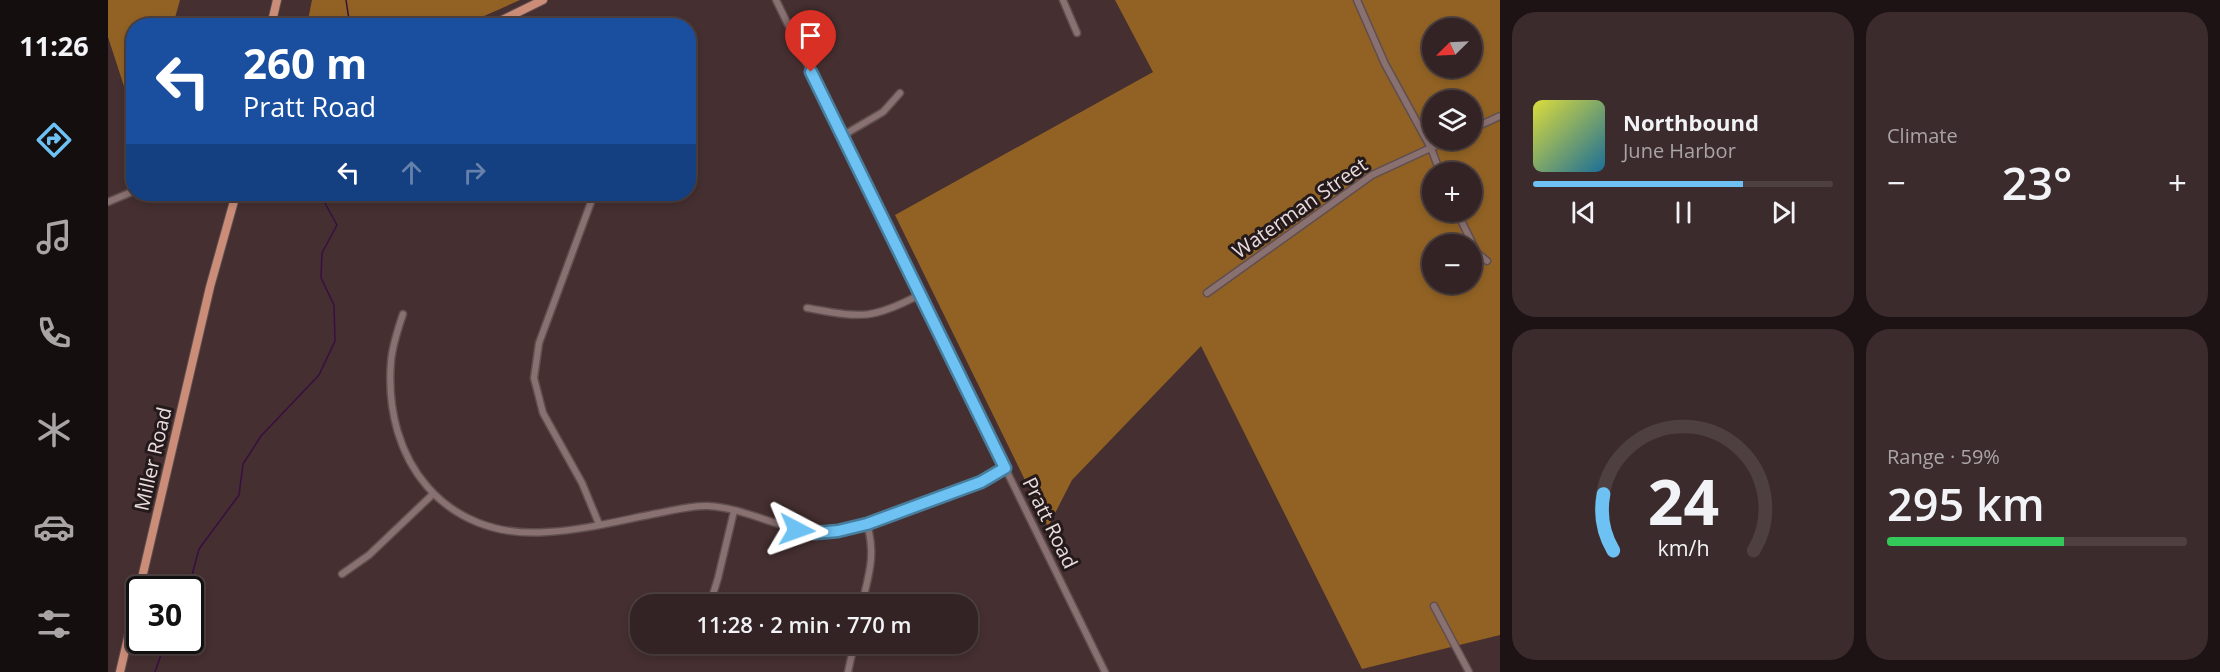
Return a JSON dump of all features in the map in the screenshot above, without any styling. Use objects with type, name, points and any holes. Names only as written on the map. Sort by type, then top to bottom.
[{"type":"main road","points":[[273,18],[277,0]]},
{"type":"main road","points":[[507,18],[543,0]]},
{"type":"main road","name":"Miller Road","points":[[120,672],[230,201]]},
{"type":"main road","name":"Miller Road","points":[[219,254],[234,201]]},
{"type":"street","name":"Pratt Road","points":[[776,0],[1105,672]]},
{"type":"street","points":[[1063,0],[1077,33]]},
{"type":"street","points":[[1357,0],[1384,63],[1422,132]]},
{"type":"street","points":[[515,14],[518,18]]},
{"type":"street","points":[[842,136],[883,112],[900,93]]},
{"type":"street","points":[[1482,124],[1500,116]]},
{"type":"street","name":"Waterman Street","points":[[1207,293],[1372,175],[1427,150]]},
{"type":"street","points":[[108,202],[126,194]]},
{"type":"street","points":[[591,201],[539,343],[534,378],[543,413],[582,483],[599,524]]},
{"type":"street","points":[[1462,222],[1477,253],[1487,261]]},
{"type":"street","points":[[807,308],[836,314],[874,315],[892,310],[919,296]]},
{"type":"street","points":[[403,314],[391,360],[390,393],[394,425],[410,465],[433,494],[467,519],[492,529],[522,533],[548,532],[684,508],[709,506],[816,533],[838,531],[867,524],[981,482],[1005,468]]},
{"type":"street","points":[[342,574],[369,555],[433,494]]},
{"type":"street","points":[[713,594],[734,511]]},
{"type":"street","points":[[864,594],[873,544],[867,524]]},
{"type":"street","points":[[1434,606],[1469,672]]},
{"type":"street","points":[[848,672],[852,654]]},
{"type":"shaded area","points":[[108,0],[180,0],[175,18],[126,18],[126,92],[108,37]]},
{"type":"shaded area","points":[[312,0],[520,0],[480,18],[308,18]]},
{"type":"shaded area","points":[[1115,0],[1500,0],[1500,635],[1362,669],[1201,346],[1072,480],[1048,527],[895,215],[1153,72]]},
{"type":"waterway","points":[[346,0],[349,18]]},
{"type":"waterway","points":[[192,576],[199,549],[239,495],[243,464],[261,436],[319,375],[335,341],[334,305],[321,278],[322,253],[337,225],[324,201]]},
{"type":"waterway","points":[[155,672],[161,654]]},
{"type":"route","points":[[797,530],[816,533],[838,531],[867,524],[981,482],[1005,468],[811,72]]}]
